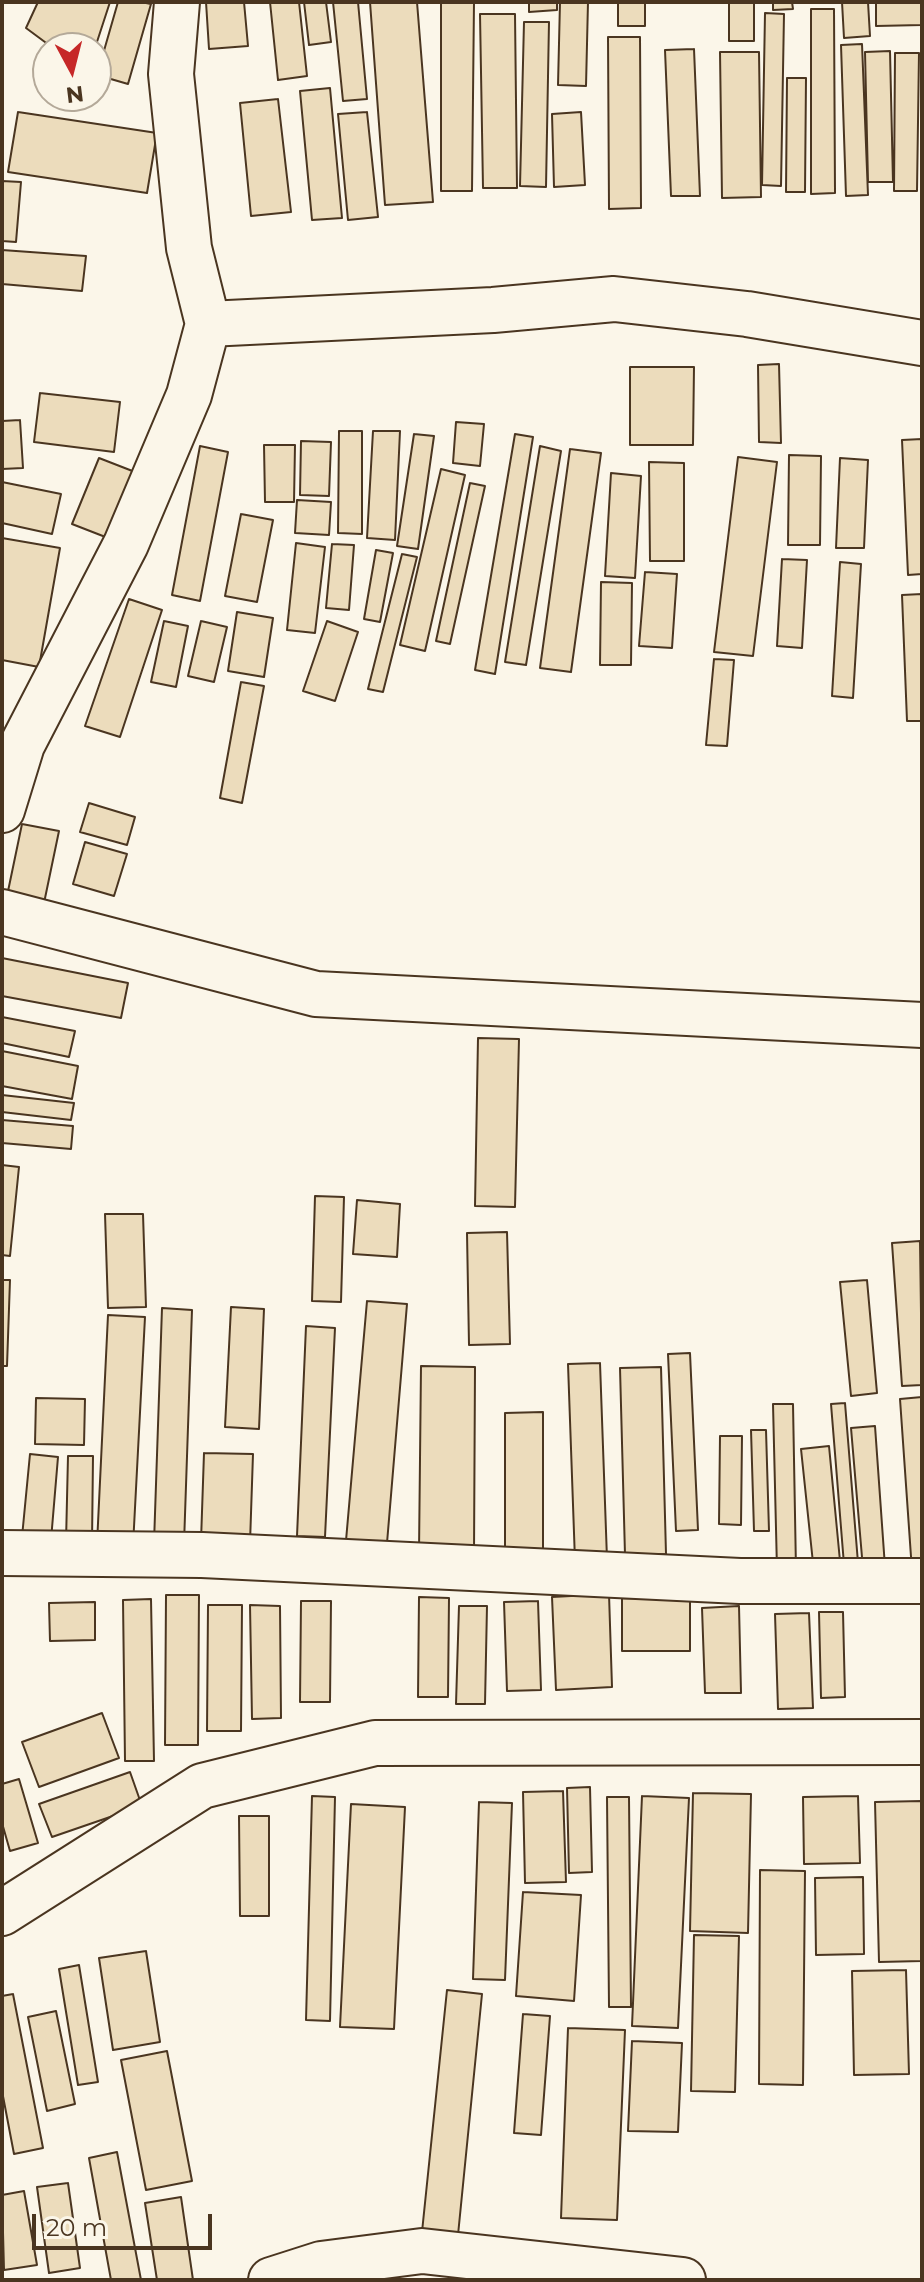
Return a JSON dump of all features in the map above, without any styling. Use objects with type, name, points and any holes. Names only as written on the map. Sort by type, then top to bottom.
[{"type":"street","points":[[2,810],[12,744],[126,544],[189,395],[208,324],[189,248],[171,74],[177,2]]},
{"type":"street","points":[[208,324],[493,310],[614,299],[747,314],[922,343]]},
{"type":"street","points":[[2,912],[316,994],[922,1025]]},
{"type":"street","points":[[2,1553],[218,1556],[740,1581],[922,1581]]},
{"type":"street","points":[[2,1913],[202,1786],[375,1743],[922,1742]]},
{"type":"street","points":[[271,2280],[321,2264],[422,2251],[683,2280]]},
{"type":"building","points":[[38,2],[110,2],[100,32],[32,32],[26,28]]},
{"type":"building","points":[[118,2],[151,4],[128,84],[112,79],[112,32],[109,32]]},
{"type":"building","points":[[206,2],[244,2],[248,46],[209,49]]},
{"type":"building","points":[[270,2],[299,2],[307,76],[278,80]]},
{"type":"building","points":[[304,2],[326,2],[331,42],[309,45]]},
{"type":"building","points":[[333,2],[358,2],[367,99],[343,101]]},
{"type":"building","points":[[370,2],[417,2],[433,202],[385,205]]},
{"type":"building","points":[[441,2],[474,2],[472,191],[441,191]]},
{"type":"building","points":[[529,2],[557,2],[557,10],[529,12]]},
{"type":"building","points":[[560,2],[588,2],[586,86],[558,85]]},
{"type":"building","points":[[618,2],[645,2],[645,26],[618,26]]},
{"type":"building","points":[[729,2],[754,2],[754,41],[729,41]]},
{"type":"building","points":[[773,2],[792,2],[793,9],[773,10]]},
{"type":"building","points":[[842,2],[868,2],[870,36],[844,38]]},
{"type":"building","points":[[876,2],[922,2],[922,25],[876,26]]},
{"type":"building","points":[[811,9],[834,9],[835,193],[811,194]]},
{"type":"building","points":[[765,13],[784,14],[781,186],[762,185]]},
{"type":"building","points":[[480,14],[515,14],[517,188],[483,188]]},
{"type":"building","points":[[524,22],[549,22],[546,187],[520,186]]},
{"type":"building","points":[[608,37],[640,37],[641,208],[609,209]]},
{"type":"building","points":[[862,44],[868,195],[846,196],[841,45]]},
{"type":"building","points":[[694,49],[700,196],[671,196],[665,50]]},
{"type":"building","points":[[890,51],[893,182],[868,182],[865,52]]},
{"type":"building","points":[[720,52],[759,52],[761,197],[722,198]]},
{"type":"building","points":[[895,53],[919,53],[917,191],[894,191]]},
{"type":"building","points":[[787,78],[806,78],[805,192],[786,192]]},
{"type":"building","points":[[330,88],[342,218],[312,220],[300,91]]},
{"type":"building","points":[[278,99],[291,212],[251,216],[240,103]]},
{"type":"building","points":[[18,112],[157,133],[147,193],[8,172]]},
{"type":"building","points":[[367,112],[378,217],[348,220],[338,114]]},
{"type":"building","points":[[581,112],[585,185],[554,187],[552,114]]},
{"type":"building","points":[[2,181],[21,182],[16,242],[2,241]]},
{"type":"building","points":[[2,250],[86,256],[82,291],[2,284]]},
{"type":"building","points":[[779,364],[781,443],[759,442],[758,365]]},
{"type":"building","points":[[630,367],[694,367],[693,445],[630,445]]},
{"type":"building","points":[[40,393],[120,402],[114,452],[34,442]]},
{"type":"building","points":[[20,420],[23,468],[2,469],[2,421]]},
{"type":"building","points":[[456,422],[484,424],[480,466],[453,463]]},
{"type":"building","points":[[339,431],[362,431],[362,534],[338,533]]},
{"type":"building","points":[[373,431],[400,431],[395,540],[367,538]]},
{"type":"building","points":[[414,434],[434,436],[418,549],[397,546]]},
{"type":"building","points":[[515,434],[533,437],[495,674],[475,670]]},
{"type":"building","points":[[922,439],[922,574],[908,575],[902,440]]},
{"type":"building","points":[[301,441],[331,442],[329,496],[300,495]]},
{"type":"building","points":[[264,445],[295,445],[294,502],[265,502]]},
{"type":"building","points":[[200,446],[228,452],[200,601],[172,595]]},
{"type":"building","points":[[540,446],[561,451],[526,665],[505,662]]},
{"type":"building","points":[[570,449],[601,453],[571,672],[540,668]]},
{"type":"building","points":[[789,455],[821,456],[820,545],[788,545]]},
{"type":"building","points":[[738,457],[777,462],[753,656],[714,652]]},
{"type":"building","points":[[99,458],[135,472],[108,538],[72,524]]},
{"type":"building","points":[[840,458],[868,460],[864,548],[836,548]]},
{"type":"building","points":[[649,462],[684,463],[684,561],[650,561]]},
{"type":"building","points":[[441,469],[465,475],[425,651],[400,645]]},
{"type":"building","points":[[611,473],[641,476],[635,578],[605,576]]},
{"type":"building","points":[[2,482],[61,494],[52,534],[2,523]]},
{"type":"building","points":[[470,483],[485,486],[450,644],[436,641]]},
{"type":"building","points":[[297,500],[331,502],[329,535],[295,533]]},
{"type":"building","points":[[241,514],[273,520],[257,602],[225,596]]},
{"type":"building","points":[[2,538],[60,548],[39,667],[2,660]]},
{"type":"building","points":[[296,543],[325,547],[315,633],[287,630]]},
{"type":"building","points":[[332,544],[354,545],[349,610],[326,608]]},
{"type":"building","points":[[376,550],[393,553],[380,622],[364,619]]},
{"type":"building","points":[[402,554],[417,557],[383,692],[368,689]]},
{"type":"building","points":[[782,559],[807,560],[802,648],[777,646]]},
{"type":"building","points":[[840,562],[861,564],[853,698],[832,696]]},
{"type":"building","points":[[645,572],[677,574],[672,648],[639,646]]},
{"type":"building","points":[[601,582],[632,583],[631,665],[600,665]]},
{"type":"building","points":[[922,594],[922,721],[907,721],[902,595]]},
{"type":"building","points":[[129,599],[162,610],[120,737],[85,726]]},
{"type":"building","points":[[237,612],[273,618],[264,677],[228,671]]},
{"type":"building","points":[[164,621],[188,626],[176,687],[151,682]]},
{"type":"building","points":[[201,621],[227,627],[214,682],[188,676]]},
{"type":"building","points":[[327,621],[358,632],[335,701],[303,691]]},
{"type":"building","points":[[714,659],[734,660],[727,746],[706,745]]},
{"type":"building","points":[[241,682],[264,686],[242,803],[220,798]]},
{"type":"building","points":[[89,803],[135,817],[127,845],[80,832]]},
{"type":"building","points":[[22,824],[59,831],[44,903],[7,896]]},
{"type":"building","points":[[85,842],[127,854],[114,896],[73,884]]},
{"type":"building","points":[[2,958],[128,983],[121,1018],[2,996]]},
{"type":"building","points":[[2,1017],[75,1031],[69,1057],[2,1043]]},
{"type":"building","points":[[478,1038],[519,1039],[515,1207],[475,1206]]},
{"type":"building","points":[[2,1051],[78,1066],[72,1099],[2,1086]]},
{"type":"building","points":[[2,1095],[74,1103],[71,1120],[2,1112]]},
{"type":"building","points":[[2,1120],[73,1126],[71,1149],[2,1143]]},
{"type":"building","points":[[2,1165],[19,1167],[10,1256],[2,1255]]},
{"type":"building","points":[[315,1196],[344,1197],[341,1302],[312,1301]]},
{"type":"building","points":[[357,1200],[400,1204],[397,1257],[353,1254]]},
{"type":"building","points":[[105,1214],[143,1214],[146,1307],[108,1308]]},
{"type":"building","points":[[507,1232],[510,1344],[469,1345],[467,1233]]},
{"type":"building","points":[[920,1241],[922,1385],[902,1386],[892,1243]]},
{"type":"building","points":[[2,1280],[10,1280],[7,1366],[2,1366]]},
{"type":"building","points":[[867,1280],[877,1393],[851,1396],[840,1282]]},
{"type":"building","points":[[367,1301],[407,1304],[386,1555],[345,1552]]},
{"type":"building","points":[[231,1307],[264,1309],[259,1429],[225,1427]]},
{"type":"building","points":[[162,1308],[192,1310],[184,1544],[154,1543]]},
{"type":"building","points":[[108,1315],[145,1317],[133,1546],[97,1544]]},
{"type":"building","points":[[306,1326],[335,1328],[325,1537],[297,1536]]},
{"type":"building","points":[[690,1353],[698,1530],[676,1531],[668,1354]]},
{"type":"building","points":[[600,1363],[607,1559],[575,1561],[568,1364]]},
{"type":"building","points":[[421,1366],[475,1367],[474,1553],[419,1552]]},
{"type":"building","points":[[661,1367],[666,1554],[625,1555],[620,1368]]},
{"type":"building","points":[[922,1397],[922,1570],[912,1571],[900,1399]]},
{"type":"building","points":[[36,1398],[85,1399],[84,1445],[35,1444]]},
{"type":"building","points":[[845,1403],[859,1575],[845,1577],[831,1404]]},
{"type":"building","points":[[773,1404],[793,1404],[796,1570],[777,1570]]},
{"type":"building","points":[[543,1412],[543,1558],[505,1558],[505,1413]]},
{"type":"building","points":[[875,1426],[885,1567],[863,1569],[851,1428]]},
{"type":"building","points":[[751,1430],[766,1430],[769,1531],[754,1531]]},
{"type":"building","points":[[720,1436],[742,1436],[741,1525],[719,1524]]},
{"type":"building","points":[[829,1446],[840,1561],[813,1563],[801,1449]]},
{"type":"building","points":[[204,1453],[253,1454],[250,1543],[201,1541]]},
{"type":"building","points":[[30,1454],[58,1457],[51,1540],[22,1537]]},
{"type":"building","points":[[68,1456],[93,1456],[92,1543],[66,1542]]},
{"type":"building","points":[[609,1594],[612,1687],[556,1690],[552,1597]]},
{"type":"building","points":[[166,1595],[199,1595],[198,1745],[165,1745]]},
{"type":"building","points":[[419,1597],[449,1598],[448,1697],[418,1697]]},
{"type":"building","points":[[622,1598],[690,1599],[690,1651],[622,1651]]},
{"type":"building","points":[[151,1599],[154,1761],[125,1761],[123,1600]]},
{"type":"building","points":[[301,1601],[331,1601],[330,1702],[300,1702]]},
{"type":"building","points":[[538,1601],[541,1690],[507,1691],[504,1602]]},
{"type":"building","points":[[95,1602],[95,1640],[50,1641],[49,1603]]},
{"type":"building","points":[[208,1605],[242,1605],[241,1731],[207,1731]]},
{"type":"building","points":[[250,1605],[280,1606],[281,1718],[252,1719]]},
{"type":"building","points":[[459,1606],[487,1606],[485,1704],[456,1704]]},
{"type":"building","points":[[739,1606],[741,1693],[705,1693],[702,1608]]},
{"type":"building","points":[[819,1612],[843,1612],[845,1697],[821,1698]]},
{"type":"building","points":[[809,1613],[813,1708],[778,1709],[775,1614]]},
{"type":"building","points":[[102,1713],[119,1758],[39,1787],[22,1742]]},
{"type":"building","points":[[130,1772],[142,1806],[52,1837],[39,1804]]},
{"type":"building","points":[[19,1779],[38,1843],[10,1851],[2,1823],[2,1784]]},
{"type":"building","points":[[590,1787],[592,1872],[569,1873],[567,1788]]},
{"type":"building","points":[[563,1791],[566,1882],[525,1883],[523,1792]]},
{"type":"building","points":[[693,1793],[751,1794],[748,1933],[690,1931]]},
{"type":"building","points":[[312,1796],[335,1797],[330,2021],[306,2020]]},
{"type":"building","points":[[642,1796],[689,1798],[678,2028],[632,2026]]},
{"type":"building","points":[[858,1796],[860,1863],[804,1864],[803,1797]]},
{"type":"building","points":[[607,1797],[629,1797],[631,2007],[609,2007]]},
{"type":"building","points":[[922,1801],[922,1961],[879,1962],[875,1802]]},
{"type":"building","points":[[479,1802],[512,1803],[505,1980],[473,1979]]},
{"type":"building","points":[[351,1804],[405,1807],[394,2029],[340,2027]]},
{"type":"building","points":[[239,1816],[269,1816],[269,1916],[240,1916]]},
{"type":"building","points":[[760,1870],[805,1871],[803,2085],[759,2084]]},
{"type":"building","points":[[863,1877],[864,1954],[816,1955],[815,1878]]},
{"type":"building","points":[[523,1892],[581,1895],[574,2001],[516,1996]]},
{"type":"building","points":[[694,1935],[739,1936],[735,2092],[691,2091]]},
{"type":"building","points":[[146,1951],[160,2042],[113,2050],[99,1958]]},
{"type":"building","points":[[79,1965],[98,2082],[78,2085],[59,1969]]},
{"type":"building","points":[[906,1970],[909,2074],[854,2075],[852,1971]]},
{"type":"building","points":[[447,1990],[482,1994],[458,2235],[422,2232]]},
{"type":"building","points":[[13,1994],[43,2148],[14,2154],[2,2091],[2,1996]]},
{"type":"building","points":[[56,2011],[75,2104],[47,2111],[28,2017]]},
{"type":"building","points":[[523,2014],[550,2016],[541,2135],[514,2133]]},
{"type":"building","points":[[568,2028],[625,2030],[617,2220],[561,2218]]},
{"type":"building","points":[[632,2041],[682,2043],[678,2132],[628,2131]]},
{"type":"building","points":[[167,2051],[192,2181],[146,2190],[121,2060]]},
{"type":"building","points":[[117,2152],[141,2280],[111,2280],[89,2158]]},
{"type":"building","points":[[68,2183],[80,2268],[49,2273],[37,2187]]},
{"type":"building","points":[[24,2191],[37,2265],[4,2270],[2,2195]]},
{"type":"building","points":[[181,2197],[193,2280],[157,2280],[145,2203]]}]
